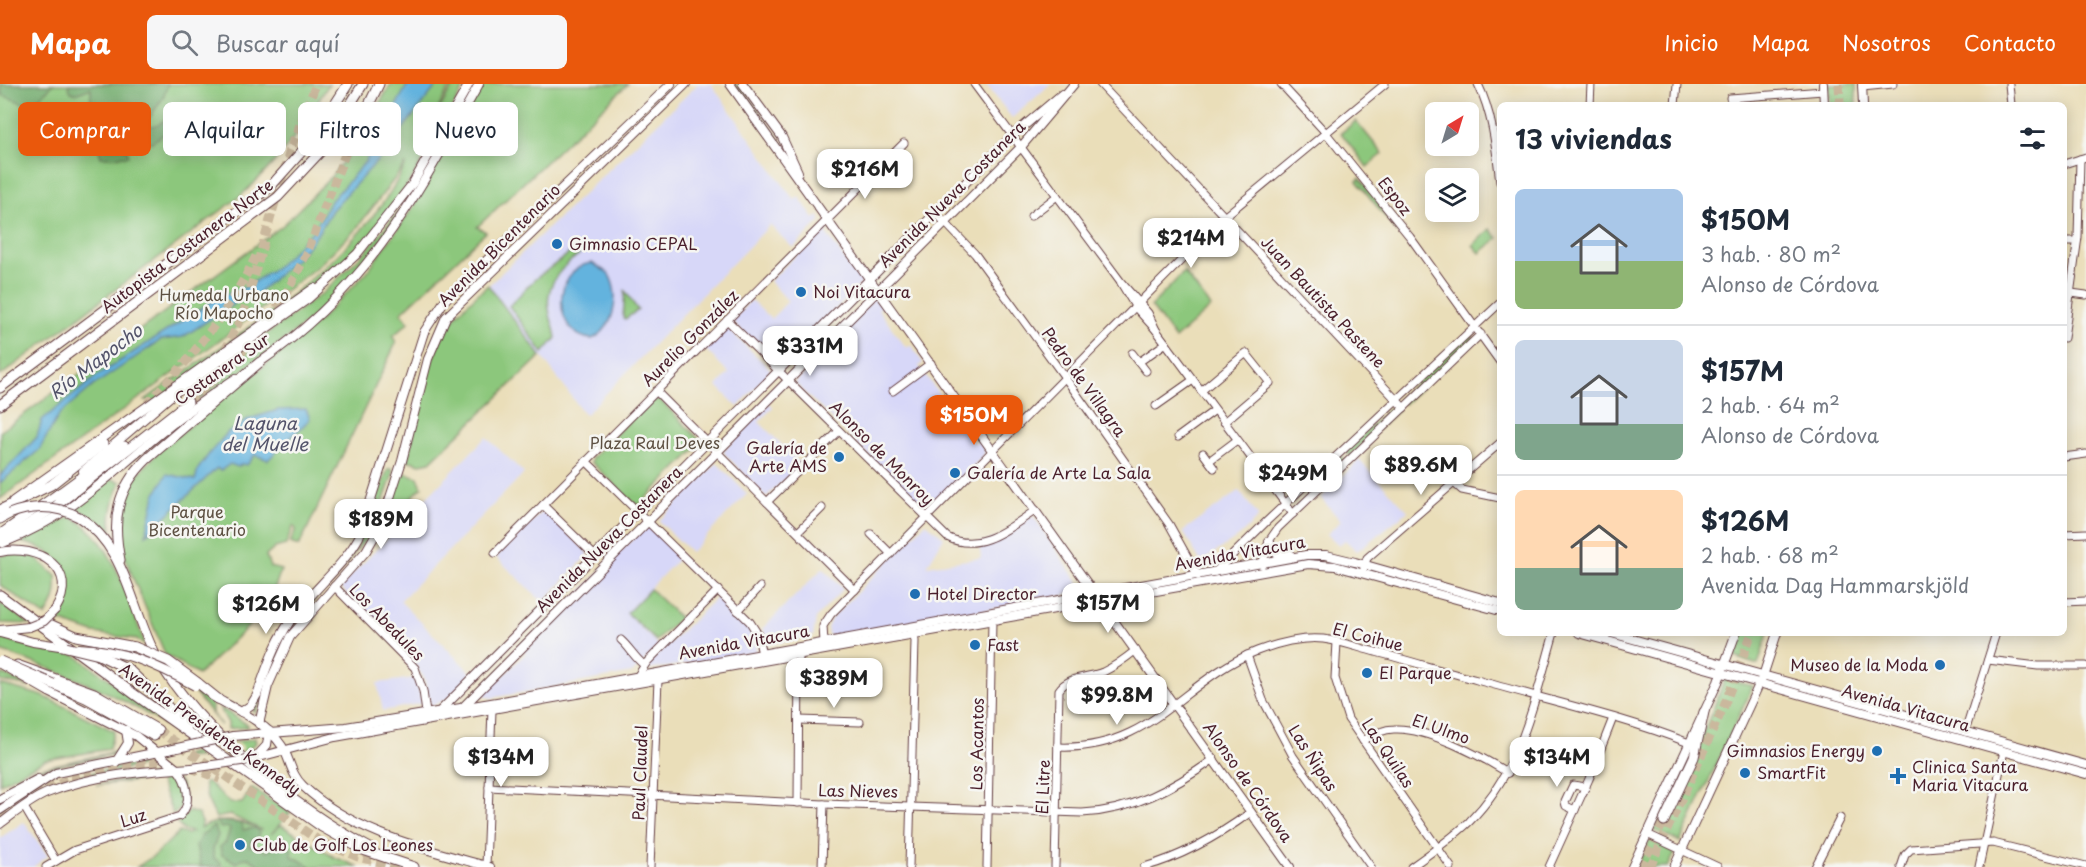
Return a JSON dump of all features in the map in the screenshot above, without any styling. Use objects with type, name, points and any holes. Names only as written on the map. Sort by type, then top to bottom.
[{"type":"highway","name":"Autopista Costanera Norte","points":[[0,388],[270,187],[312,140],[348,84]]},
{"type":"highway","name":"Autopista Costanera Norte","points":[[0,405],[278,197],[322,150],[363,84]]},
{"type":"highway","points":[[369,102],[378,84]]},
{"type":"highway","points":[[123,572],[116,542],[116,511],[127,482],[147,459],[260,362]]},
{"type":"highway","points":[[0,543],[52,509],[186,400],[56,496]]},
{"type":"highway","points":[[2,513],[51,486],[103,444]]},
{"type":"highway","points":[[2,513],[45,507],[64,510],[79,517],[104,539],[123,572],[157,658],[178,690],[208,725],[256,768],[319,816],[363,844],[412,867]]},
{"type":"highway","points":[[2,596],[65,632],[135,647],[168,661],[218,699]]},
{"type":"highway","name":"Avenida Presidente Kennedy","points":[[2,596],[117,682],[336,836],[363,850],[412,867]]},
{"type":"highway","points":[[66,647],[99,655],[128,669],[214,750]]},
{"type":"highway","points":[[0,662],[51,688]]},
{"type":"highway","name":"Avenida Presidente Kennedy","points":[[0,662],[39,671],[94,693],[156,733],[86,698],[51,688]]},
{"type":"highway","points":[[1664,820],[1694,757],[1704,712]]},
{"type":"main road","name":"Costanera Sur","points":[[0,534],[56,496],[172,395],[295,309],[341,268],[400,203],[469,84]]},
{"type":"main road","name":"Costanera Sur","points":[[0,543],[38,528],[69,511],[176,420],[260,362],[322,313],[372,261],[421,188],[479,84]]},
{"type":"main road","name":"Avenida Bicentenario","points":[[241,712],[255,699],[282,632],[302,605],[352,550],[365,521],[424,332],[433,315],[445,300],[670,84]]},
{"type":"main road","name":"Avenida Bicentenario","points":[[260,724],[268,686],[285,647],[303,621],[366,550],[377,532],[400,468],[428,359],[446,317],[686,84]]},
{"type":"main road","name":"Alonso de Córdova","points":[[730,84],[781,148],[805,186],[1290,867]]},
{"type":"main road","name":"Alonso de Córdova","points":[[743,84],[782,137],[781,148]]},
{"type":"main road","points":[[1862,86],[1863,102]]},
{"type":"main road","name":"Avenida Nueva Costanera","points":[[441,714],[1012,136],[1042,108],[1071,87]]},
{"type":"main road","name":"Avenida Nueva Costanera","points":[[441,714],[462,708],[1021,147],[1071,87]]},
{"type":"main road","points":[[1823,87],[1824,102]]},
{"type":"main road","name":"Costanera Sur","points":[[2,513],[341,268]]},
{"type":"main road","points":[[1269,541],[1276,553],[1306,555]]},
{"type":"main road","points":[[0,552],[31,551],[53,564],[60,574],[63,586],[60,601],[44,621],[29,627],[0,631]]},
{"type":"main road","name":"Avenida Vitacura","points":[[462,708],[492,706],[503,701],[824,643],[992,621],[1215,572],[1306,555],[1326,555],[1364,564],[1497,602]]},
{"type":"main road","name":"Avenida Vitacura","points":[[0,824],[46,794],[107,778],[255,758],[303,744],[441,714],[799,656],[913,631],[1099,598],[1319,564],[1497,610]]},
{"type":"main road","points":[[537,615],[548,620]]},
{"type":"main road","points":[[0,631],[43,644],[119,652],[152,663],[197,685]]},
{"type":"main road","name":"Avenida Vitacura","points":[[1591,636],[2086,765]]},
{"type":"main road","name":"Avenida Vitacura","points":[[1620,636],[1723,669]]},
{"type":"main road","points":[[1632,867],[1704,712],[1735,636]]},
{"type":"main road","points":[[1674,867],[1762,679],[1776,636]]},
{"type":"main road","points":[[799,656],[807,646]]},
{"type":"main road","name":"Avenida Vitacura","points":[[1762,679],[2086,774]]},
{"type":"main road","points":[[482,686],[482,697],[492,706]]},
{"type":"main road","points":[[51,688],[163,752],[177,769]]},
{"type":"main road","points":[[218,699],[269,731],[284,750],[290,766],[303,786],[360,826],[488,866]]},
{"type":"main road","name":"Avenida Vitacura","points":[[0,810],[56,773],[232,736],[269,731],[346,727],[426,713],[441,714]]},
{"type":"main road","points":[[116,762],[128,743],[126,730]]},
{"type":"main road","points":[[255,758],[267,745],[269,731]]},
{"type":"main road","points":[[290,766],[294,755],[303,744]]},
{"type":"main road","points":[[0,799],[31,782],[56,773]]},
{"type":"main road","points":[[0,810],[46,794]]},
{"type":"street","points":[[974,84],[1293,513]]},
{"type":"street","name":"Juan Bautista Pastene","points":[[1100,84],[1404,408]]},
{"type":"street","name":"Espoz","points":[[1281,84],[1326,133],[1410,237],[1476,324],[1497,358]]},
{"type":"street","points":[[824,643],[823,626],[826,620],[1224,217],[1385,84]]},
{"type":"street","points":[[1478,84],[1486,100],[1497,156]]},
{"type":"street","points":[[1590,102],[1591,84]]},
{"type":"street","points":[[1675,102],[1677,84]]},
{"type":"street","points":[[1862,86],[1893,84]]},
{"type":"street","points":[[2009,84],[2011,102]]},
{"type":"street","points":[[1730,98],[1823,87]]},
{"type":"street","name":"Aurelio González","points":[[495,553],[904,142]]},
{"type":"street","points":[[2067,163],[2083,158],[2078,239],[2068,292],[2086,295]]},
{"type":"street","points":[[1031,215],[1057,196]]},
{"type":"street","name":"Pedro de Villagra","points":[[936,213],[975,254],[1066,379],[1169,524],[1198,576]]},
{"type":"street","points":[[2067,241],[2086,236]]},
{"type":"street","points":[[1215,572],[1497,306]]},
{"type":"street","name":"Alonso de Monroy","points":[[727,320],[947,537],[958,542],[968,542],[1000,534],[1035,510]]},
{"type":"street","points":[[1255,574],[1263,562],[1269,541],[1293,513],[1481,334]]},
{"type":"street","points":[[1139,362],[1166,343]]},
{"type":"street","points":[[1132,353],[1146,371]]},
{"type":"street","points":[[1201,391],[1246,353],[1270,383],[1224,422]]},
{"type":"street","points":[[893,391],[931,363]]},
{"type":"street","points":[[1156,406],[1193,380]]},
{"type":"street","points":[[656,391],[855,590]]},
{"type":"street","points":[[1179,437],[1215,410]]},
{"type":"street","points":[[767,502],[839,430]]},
{"type":"street","points":[[1209,461],[1237,440]]},
{"type":"street","points":[[1364,574],[1364,564],[1367,558],[1497,446]]},
{"type":"street","points":[[1345,447],[1353,457]]},
{"type":"street","points":[[1203,453],[1214,468]]},
{"type":"street","points":[[2067,457],[2086,454]]},
{"type":"street","points":[[586,461],[754,627],[762,654]]},
{"type":"street","points":[[1455,483],[1462,490],[1497,497]]},
{"type":"street","points":[[1293,496],[1293,503],[1301,506]]},
{"type":"street","points":[[543,505],[595,556]]},
{"type":"street","points":[[798,532],[822,508]]},
{"type":"street","points":[[1276,512],[1283,512],[1286,521]]},
{"type":"street","points":[[2067,534],[2086,533]]},
{"type":"street","points":[[871,534],[891,554]]},
{"type":"street","name":"Los Abedules","points":[[334,586],[415,668],[423,691],[426,713]]},
{"type":"street","points":[[738,611],[760,587]]},
{"type":"street","points":[[637,677],[644,665],[718,590]]},
{"type":"street","points":[[2067,602],[2086,601]]},
{"type":"street","name":"Los Acantos","points":[[987,867],[992,621]]},
{"type":"street","points":[[909,867],[913,631]]},
{"type":"street","points":[[1411,867],[1469,822],[1508,773],[1524,737],[1553,636]]},
{"type":"street","points":[[1965,732],[1995,636]]},
{"type":"street","points":[[621,640],[644,665]]},
{"type":"street","name":"El Coihue","points":[[1058,747],[1082,748],[1115,740],[1175,705],[1247,655],[1294,640],[1337,642],[1613,718],[1689,743]]},
{"type":"street","name":"Las Quilas","points":[[1337,642],[1334,664],[1337,687],[1344,710],[1451,867]]},
{"type":"street","name":"El Litre","points":[[1055,867],[1058,697],[1061,686],[1068,681],[1102,673],[1136,650]]},
{"type":"street","name":"Las Ñipas","points":[[1247,655],[1263,699],[1293,756],[1371,867]]},
{"type":"street","points":[[798,803],[799,656]]},
{"type":"street","points":[[1988,660],[2038,666],[2086,666]]},
{"type":"street","name":"Paul Claudel","points":[[650,867],[658,680]]},
{"type":"street","points":[[488,866],[492,706]]},
{"type":"street","points":[[1549,867],[1586,787],[1613,718]]},
{"type":"street","points":[[799,720],[860,722]]},
{"type":"street","name":"El Ulmo","points":[[1363,741],[1383,730],[1400,729],[1456,746],[1508,773]]},
{"type":"street","points":[[1979,867],[2004,751]]},
{"type":"street","name":"Las Nieves","points":[[489,787],[798,803],[1093,812],[1138,803],[1162,792],[1214,759]]},
{"type":"street","name":"Luz","points":[[46,867],[75,850],[180,816],[188,801],[184,779],[177,769]]},
{"type":"street","points":[[1575,810],[1565,802],[1573,784],[1586,787]]},
{"type":"street","points":[[822,867],[824,804]]},
{"type":"street","points":[[24,807],[56,861]]},
{"type":"street","points":[[1144,867],[1197,846],[1251,812]]},
{"type":"street","points":[[1815,867],[1840,818]]},
{"type":"street","points":[[1647,834],[1718,867]]},
{"type":"street","points":[[1901,867],[1905,855],[1911,849],[1984,844],[2005,845],[2086,866]]},
{"type":"street","points":[[2048,867],[2050,857]]},
{"type":"shaded area","points":[[698,84],[711,84],[794,200],[799,197],[814,219],[819,216],[820,221],[793,248],[770,225],[585,415],[489,285]]},
{"type":"shaded area","points":[[986,84],[1051,84],[1012,118]]},
{"type":"shaded area","points":[[825,226],[829,229],[826,233],[856,276],[861,273],[863,282],[779,365],[775,364],[732,321],[751,300],[771,319],[788,301],[770,281]]},
{"type":"shaded area","points":[[874,298],[883,306],[878,309],[906,348],[911,345],[923,363],[919,366],[944,401],[949,398],[955,407],[951,411],[974,443],[979,441],[985,450],[984,455],[932,508],[926,511],[795,383]]},
{"type":"shaded area","points":[[726,327],[771,370],[738,407],[717,386],[729,373],[703,347]]},
{"type":"shaded area","points":[[769,403],[773,407],[759,422],[801,464],[766,497],[723,452]]},
{"type":"shaded area","points":[[486,437],[524,473],[400,601],[472,674],[447,699],[431,706],[424,678],[416,666],[340,587]]},
{"type":"shaded area","points":[[1359,460],[1408,511],[1357,551],[1345,540],[1339,545],[1327,534],[1341,521],[1321,498]]},
{"type":"shaded area","points":[[717,463],[747,494],[691,552],[659,521]]},
{"type":"shaded area","points":[[1239,491],[1259,517],[1238,537],[1201,562],[1183,531]]},
{"type":"shaded area","points":[[543,511],[547,512],[587,552],[587,556],[543,602],[496,557]]},
{"type":"shaded area","points":[[1033,516],[1081,587],[1081,592],[832,637],[828,634],[827,628],[831,619],[926,523],[944,537],[927,566],[981,558],[979,543],[1000,537]]},
{"type":"shaded area","points":[[646,526],[650,527],[681,556],[626,613],[659,646],[632,673],[491,698],[485,696],[484,690],[495,678],[501,678],[526,653],[523,650]]},
{"type":"shaded area","points":[[823,568],[843,589],[816,618],[813,636],[768,644],[763,628]]},
{"type":"shaded area","points":[[717,597],[748,625],[756,638],[756,652],[649,670],[648,664]]},
{"type":"shaded area","points":[[416,678],[422,703],[383,711],[377,683]]},
{"type":"shaded area","points":[[24,822],[48,856],[33,867],[0,867],[0,838]]},
{"type":"green space","points":[[0,84],[329,84],[318,102],[298,102],[298,131],[286,147],[286,102],[163,102],[163,156],[279,156],[238,198],[0,376]]},
{"type":"green space","points":[[0,84],[54,84],[34,102],[20,102],[2,95]]},
{"type":"green space","points":[[70,84],[168,84],[163,98],[151,115],[151,102],[91,102],[91,88],[76,94],[71,92],[68,86]]},
{"type":"green space","name":"Humedal Urbano Río Mapocho","points":[[391,84],[451,84],[441,102],[413,102],[413,156],[426,156],[392,208],[362,245],[339,268],[289,309],[154,402],[145,400],[253,324],[326,266],[358,234],[385,200],[406,164],[356,229],[318,266],[0,499],[0,432],[282,226],[330,178],[347,156],[401,156],[401,102],[380,102]]},
{"type":"green space","name":"Humedal Urbano Río Mapocho","points":[[454,84],[466,84],[456,102],[443,102]]},
{"type":"green space","name":"Parque Bicentenario","points":[[483,84],[628,84],[477,227],[486,232],[401,313],[409,322],[393,336],[396,343],[299,546],[290,543],[296,529],[293,526],[286,545],[275,548],[266,556],[270,567],[281,570],[268,607],[198,675],[165,654],[123,552],[118,525],[127,486],[162,448],[315,325],[366,273],[412,209],[442,156],[518,156],[518,102],[473,102]]},
{"type":"green space","points":[[735,84],[740,84],[780,141],[777,144]]},
{"type":"green space","points":[[1829,84],[1856,84],[1856,102],[1830,102]]},
{"type":"green space","points":[[1356,121],[1383,154],[1367,167],[1341,133]]},
{"type":"green space","points":[[163,122],[163,135],[152,142],[151,127]]},
{"type":"green space","points":[[1360,178],[1400,230],[1397,232],[1357,181]]},
{"type":"green space","points":[[404,204],[406,206],[375,249],[328,303],[271,350],[193,404],[224,377],[256,342],[324,292],[366,251]]},
{"type":"green space","points":[[1490,229],[1497,237],[1480,253],[1473,245]]},
{"type":"green space","points":[[579,246],[580,254],[559,272],[551,288],[548,305],[556,338],[543,353],[509,306],[534,280]]},
{"type":"green space","points":[[1184,272],[1211,307],[1175,339],[1151,306]]},
{"type":"green space","points":[[488,285],[541,356],[430,462],[420,464],[407,460],[424,386],[436,349],[459,313]]},
{"type":"green space","points":[[625,291],[638,310],[625,319],[623,317]]},
{"type":"green space","points":[[1469,333],[1474,338],[1404,404],[1399,399]]},
{"type":"green space","name":"Plaza Raul Deves","points":[[660,400],[698,438],[699,446],[639,505],[634,503],[591,462],[592,458],[649,401]]},
{"type":"green space","points":[[1393,405],[1398,410],[1350,456],[1345,451]]},
{"type":"green space","points":[[1340,456],[1344,460],[1314,488],[1310,483]]},
{"type":"green space","points":[[388,469],[392,469],[393,474],[373,531],[291,629],[255,713],[253,710],[290,629],[356,550]]},
{"type":"green space","points":[[401,472],[418,477],[422,487],[386,523]]},
{"type":"green space","points":[[111,479],[121,482],[112,508],[112,535],[96,520],[76,508]]},
{"type":"green space","points":[[70,517],[85,526],[98,538],[108,554],[126,591],[145,644],[135,639],[94,633],[56,620],[68,593],[68,581],[64,570],[48,553],[36,546],[21,542]]},
{"type":"green space","points":[[16,553],[34,556],[56,576],[55,598],[45,616],[0,585],[0,556]]},
{"type":"green space","points":[[650,589],[680,618],[656,641],[627,613]]},
{"type":"green space","points":[[0,603],[30,624],[0,623]]},
{"type":"green space","points":[[1742,636],[1767,636],[1758,665],[1735,657]]},
{"type":"green space","points":[[0,638],[43,650],[75,655],[185,733],[179,735],[137,708],[93,686],[0,651]]},
{"type":"green space","points":[[0,673],[30,687],[0,681]]},
{"type":"green space","points":[[1725,679],[1753,686],[1680,842],[1654,830],[1658,821],[1667,823]]},
{"type":"green space","points":[[0,684],[43,696],[114,731],[109,749],[45,760],[0,784]]},
{"type":"green space","points":[[193,691],[212,703],[212,714],[221,725]]},
{"type":"green space","points":[[219,707],[248,727],[228,729],[228,723]]},
{"type":"green space","points":[[255,738],[256,743],[246,751],[183,758],[187,754]]},
{"type":"green space","points":[[120,746],[125,746],[115,754],[45,768],[0,793],[36,769],[115,752]]},
{"type":"green space","points":[[156,760],[159,762],[39,788],[89,773]]},
{"type":"green space","points":[[156,775],[169,776],[180,782],[184,800],[173,814],[159,779],[96,785]]},
{"type":"green space","name":"Club de Golf Los Leones","points":[[208,782],[230,803],[242,803],[252,788],[290,813],[271,834],[281,825],[334,857],[359,867],[137,867],[155,855],[179,832],[187,834],[192,832],[183,830],[177,823],[189,811],[198,814],[202,822],[200,828],[216,822],[231,821],[262,830],[230,815],[216,818],[207,799],[204,783]]},
{"type":"green space","points":[[216,821],[242,823],[243,830],[255,828],[259,831],[258,838],[252,840],[249,846],[259,847],[266,852],[285,843],[291,848],[292,856],[312,867],[263,867],[248,858],[241,859],[237,863],[222,855],[220,847],[226,842],[230,829],[221,828]]},
{"type":"green space","points":[[214,826],[218,835],[213,849],[214,858],[221,863],[220,867],[201,867],[196,846],[202,835]]},
{"type":"green space","points":[[1650,839],[1675,853],[1668,867],[1637,867]]},
{"type":"water","points":[[408,84],[438,84],[424,102],[413,102],[413,116],[401,131],[401,102],[398,102]]},
{"type":"water","points":[[368,156],[382,156],[332,210],[315,238],[295,260],[254,296],[238,301],[183,337],[161,340],[93,386],[59,415],[39,450],[0,483],[0,476],[37,437],[42,420],[101,373],[219,297],[246,287],[278,266],[314,230],[331,201]]},
{"type":"water","points":[[592,263],[608,273],[612,281],[615,300],[611,319],[600,334],[592,339],[579,335],[569,327],[562,302],[563,288],[569,277],[579,268]]},
{"type":"water","name":"Laguna del Muelle","points":[[306,409],[310,419],[268,460],[255,455],[247,465],[242,464],[238,467],[230,464],[220,471],[217,468],[146,535],[155,495],[167,474],[195,480],[198,469],[209,454],[229,431],[236,429],[246,420],[278,410]]},
{"type":"pier","points":[[237,743],[243,747],[242,752],[203,759],[194,752]]},
{"type":"tunnel","points":[[225,351],[244,311],[290,150],[316,84]]},
{"type":"tunnel","points":[[1839,84],[1840,102]]},
{"type":"tunnel","points":[[269,319],[286,294],[308,251],[344,156]]},
{"type":"tunnel","points":[[147,404],[208,335],[234,297],[256,256]]},
{"type":"tunnel","points":[[188,402],[229,366],[256,337]]},
{"type":"tunnel","points":[[185,398],[214,367]]},
{"type":"tunnel","points":[[1650,867],[1724,706],[1751,636]]},
{"type":"tunnel","points":[[158,730],[321,842],[358,857],[398,867]]},
{"type":"tunnel","points":[[0,817],[60,783],[103,768],[125,764],[172,764]]},
{"type":"tunnel","points":[[191,768],[220,779]]},
{"type":"tunnel","points":[[1641,867],[1664,821]]},
{"type":"place","name":"Gimnasio CEPAL","points":[[557,244]]},
{"type":"place","name":"Noi Vitacura","points":[[801,292]]},
{"type":"place","name":"Galería de Arte AMS","points":[[839,457]]},
{"type":"place","name":"Galería de Arte La Sala","points":[[955,473]]},
{"type":"place","name":"Hotel Director","points":[[915,594]]},
{"type":"place","name":"Fast","points":[[975,645]]},
{"type":"place","name":"Museo de la Moda","points":[[1940,665]]},
{"type":"place","name":"El Parque","points":[[1367,673]]},
{"type":"place","name":"Gimnasios Energy","points":[[1877,751]]},
{"type":"place","name":"SmartFit","points":[[1745,773]]},
{"type":"place","name":"Clinica Santa Maria Vitacura","points":[[1898,776]]},
{"type":"place","name":"Club de Golf Los Leones","points":[[240,845]]},
{"type":"water label","name":"Río Mapocho","points":[[96,362]]}]
